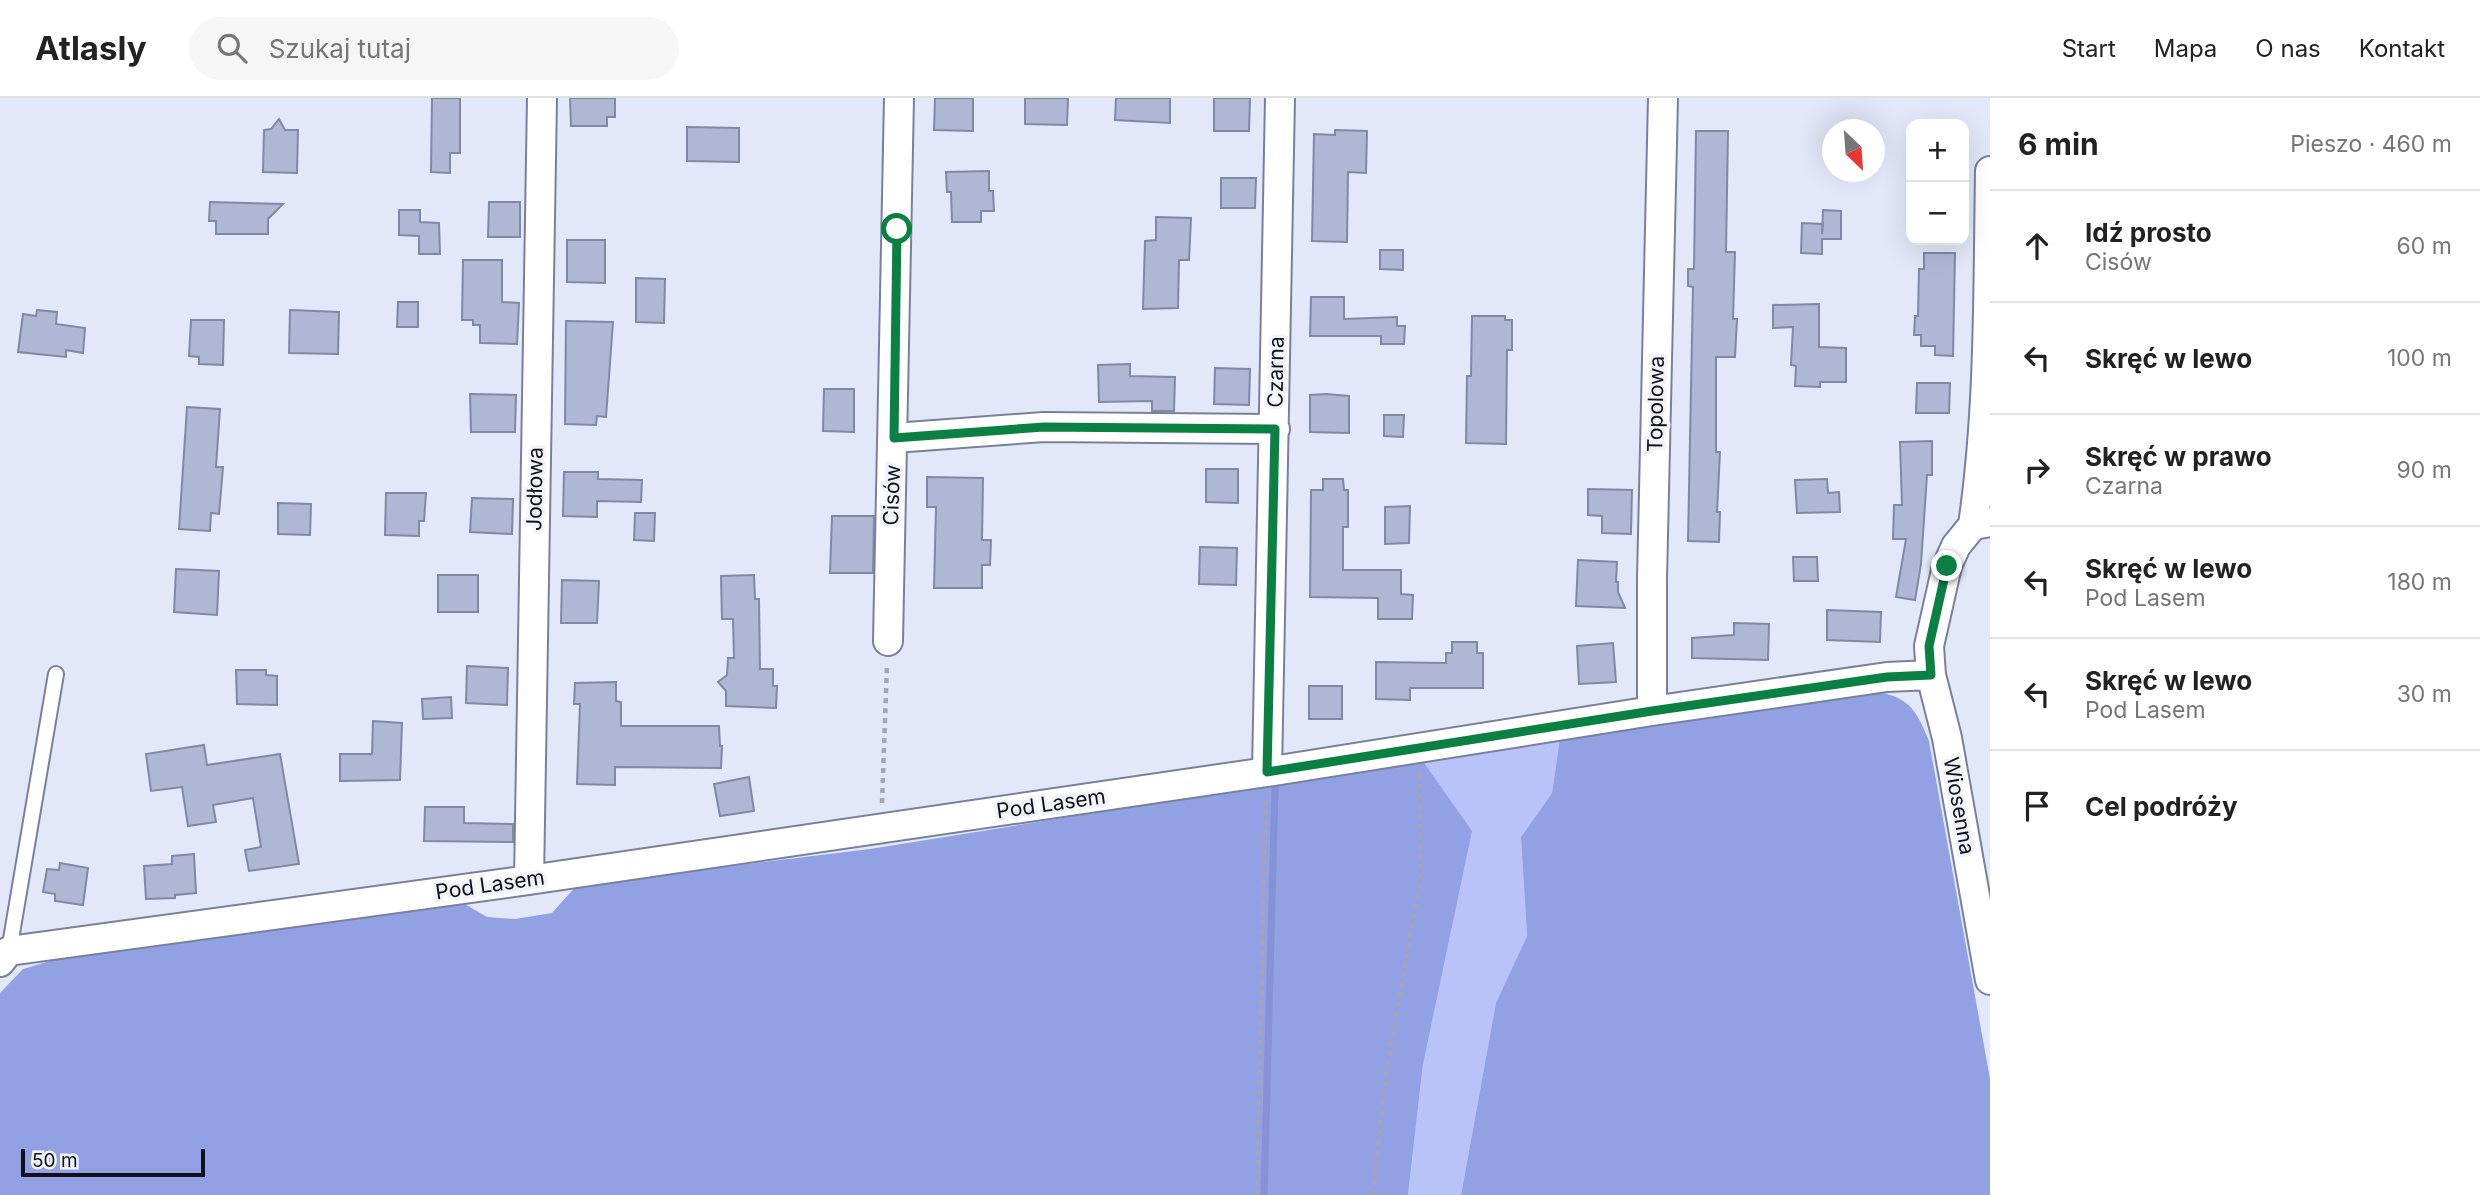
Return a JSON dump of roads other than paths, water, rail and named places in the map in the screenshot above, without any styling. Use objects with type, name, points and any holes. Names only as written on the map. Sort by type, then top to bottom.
[{"type":"street","name":"Jodłowa","points":[[528,880],[542,98]]},
{"type":"street","name":"Cisów","points":[[888,641],[899,98]]},
{"type":"street","name":"Czarna","points":[[1267,772],[1280,98]]},
{"type":"street","name":"Topolowa","points":[[1652,711],[1652,579],[1663,98]]},
{"type":"street","points":[[1931,675],[1929,646],[1947,566],[1956,546],[1981,524],[1981,476],[1987,421],[1990,171]]},
{"type":"street","points":[[894,438],[1044,427],[1275,429]]},
{"type":"street","name":"Pod Lasem","points":[[4,956],[1267,772],[1652,711],[1887,677],[1931,675]]},
{"type":"street","name":"Wiosenna","points":[[1931,675],[1947,737],[1990,980]]},
{"type":"lane","points":[[4,956],[56,674]]},
{"type":"waterway","points":[[1264,1195],[1275,788]]}]
